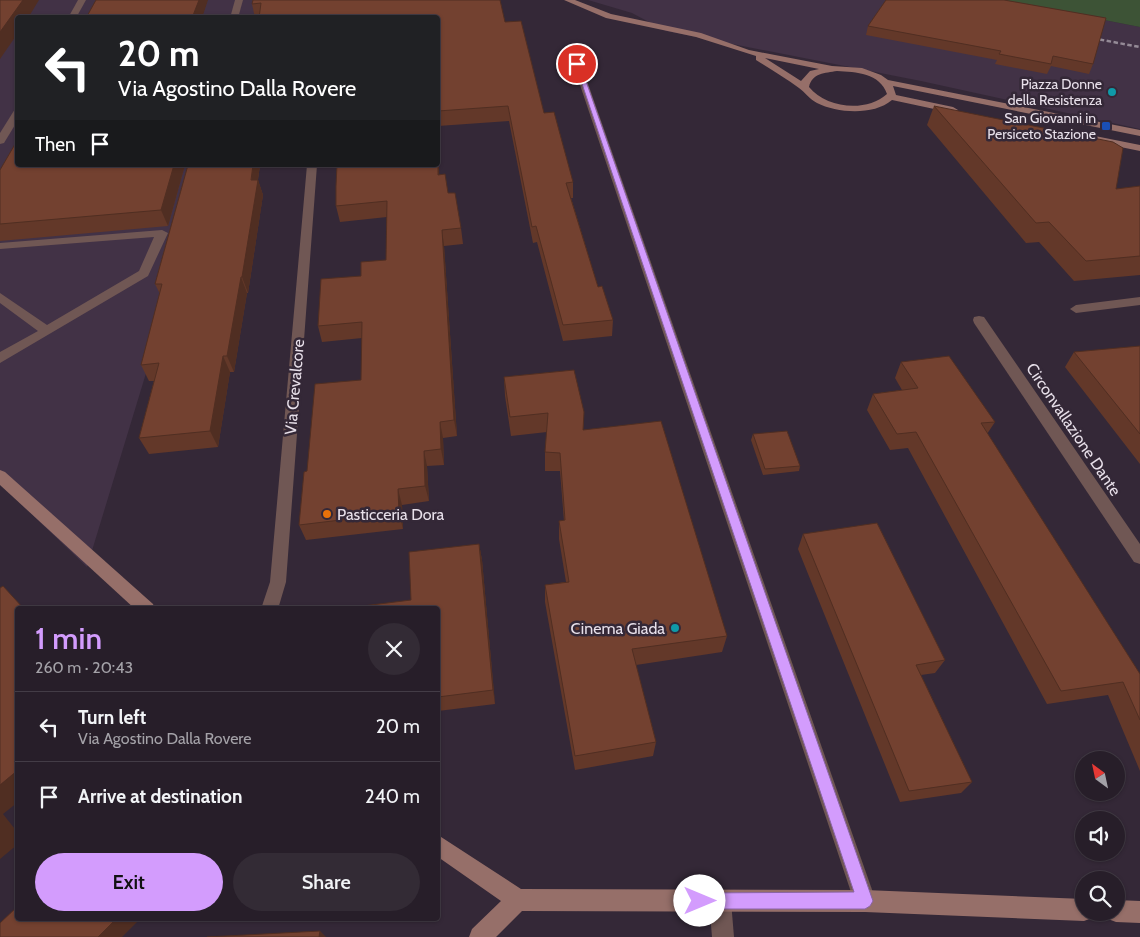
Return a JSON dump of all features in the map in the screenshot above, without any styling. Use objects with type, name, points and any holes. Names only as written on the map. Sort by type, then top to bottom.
[{"type":"street","points":[[74,15],[82,0]]},
{"type":"street","points":[[235,15],[239,0]]},
{"type":"street","points":[[568,0],[609,16],[698,35],[747,52],[832,68],[867,72],[886,82],[1140,133]]},
{"type":"street","points":[[747,52],[804,87],[811,96],[822,102],[838,106],[856,108],[878,106],[888,101],[892,95],[890,86],[886,82]]},
{"type":"street","points":[[577,64],[865,901]]},
{"type":"street","points":[[804,87],[806,79],[813,73],[832,68]]},
{"type":"street","points":[[890,97],[966,113]]},
{"type":"street","points":[[0,141],[15,115]]},
{"type":"street","points":[[1083,137],[1140,148]]},
{"type":"street","name":"Via Crevalcore","points":[[270,606],[278,582],[312,167]]},
{"type":"street","points":[[0,246],[168,232],[144,274],[0,358]]},
{"type":"street","points":[[0,298],[47,331]]},
{"type":"street","points":[[1076,309],[1140,301]]},
{"type":"street","name":"Circonvallazione Dante","points":[[979,320],[1140,557]]},
{"type":"street","points":[[0,476],[145,606]]},
{"type":"street","points":[[440,846],[518,900],[865,901],[1075,910]]},
{"type":"street","points":[[480,936],[518,900]]},
{"type":"street","points":[[720,901],[723,937]]},
{"type":"street","points":[[1125,911],[1140,912]]},
{"type":"shaded area","points":[[0,0],[397,0],[389,15],[15,15],[15,167],[202,167],[175,278],[87,567],[0,484]]},
{"type":"shaded area","points":[[588,0],[1002,0],[1140,27],[1140,129],[921,81],[666,31],[632,13]]},
{"type":"green space","points":[[1002,0],[1140,0],[1140,27]]},
{"type":"building","points":[[0,0],[23,0],[0,32]]},
{"type":"building","points":[[96,0],[199,0],[193,15],[88,15]]},
{"type":"building","points":[[253,0],[500,0],[505,22],[521,21],[544,113],[554,112],[573,182],[566,183],[598,287],[602,286],[613,320],[563,325],[536,226],[532,227],[508,106],[440,111],[440,15],[259,15],[261,3],[252,4]]},
{"type":"building","points":[[886,0],[1004,0],[1106,18],[1093,64],[1053,56],[1051,64],[999,54],[1001,51],[868,26]]},
{"type":"building","points":[[934,106],[1113,142],[1123,148],[1116,189],[1140,186],[1140,256],[1086,261],[1049,222],[1036,223]]},
{"type":"building","points":[[15,144],[15,167],[173,167],[161,210],[0,224],[0,170]]},
{"type":"building","points":[[187,167],[253,167],[251,180],[258,180],[227,356],[223,356],[210,431],[139,438],[159,363],[141,365],[162,284],[155,284]]},
{"type":"building","points":[[337,167],[438,167],[438,175],[445,174],[448,193],[455,193],[461,228],[442,230],[454,420],[440,422],[441,449],[424,451],[425,486],[398,489],[399,513],[299,525],[304,472],[307,471],[315,384],[361,380],[362,322],[318,326],[321,279],[361,276],[361,262],[386,260],[387,201],[336,206]]},
{"type":"building","points":[[1140,346],[1140,434],[1074,352]]},
{"type":"building","points":[[949,356],[995,422],[981,423],[1140,674],[1140,720],[1123,682],[1061,691],[916,432],[897,434],[873,394],[918,388],[901,362]]},
{"type":"building","points":[[574,370],[584,412],[583,430],[661,421],[727,636],[632,649],[656,742],[575,756],[545,585],[569,582],[559,521],[565,520],[560,453],[545,452],[548,413],[510,417],[504,377]]},
{"type":"building","points":[[787,431],[800,466],[765,469],[753,434]]},
{"type":"building","points":[[877,523],[945,660],[916,665],[972,782],[909,791],[803,534]]},
{"type":"building","points":[[479,544],[493,690],[440,697],[440,606],[363,606],[411,600],[409,552]]},
{"type":"building","points":[[3,586],[21,606],[15,606],[15,772],[0,785],[0,588]]},
{"type":"building","points":[[15,909],[15,921],[114,921],[98,937],[0,937],[0,923]]},
{"type":"building","points":[[320,931],[319,937],[207,937]]},
{"type":"railway","points":[[1086,37],[1140,47]]},
{"type":"place","name":"Piazza Donne della Resistenza","points":[[1112,92]]},
{"type":"place","name":"San Giovanni in Persiceto Stazione","points":[[1106,126]]},
{"type":"place","name":"Pasticceria Dora","points":[[327,514]]},
{"type":"place","name":"Cinema Giada","points":[[675,628]]},
{"type":"route","points":[[577,64],[865,901],[700,901]]}]
